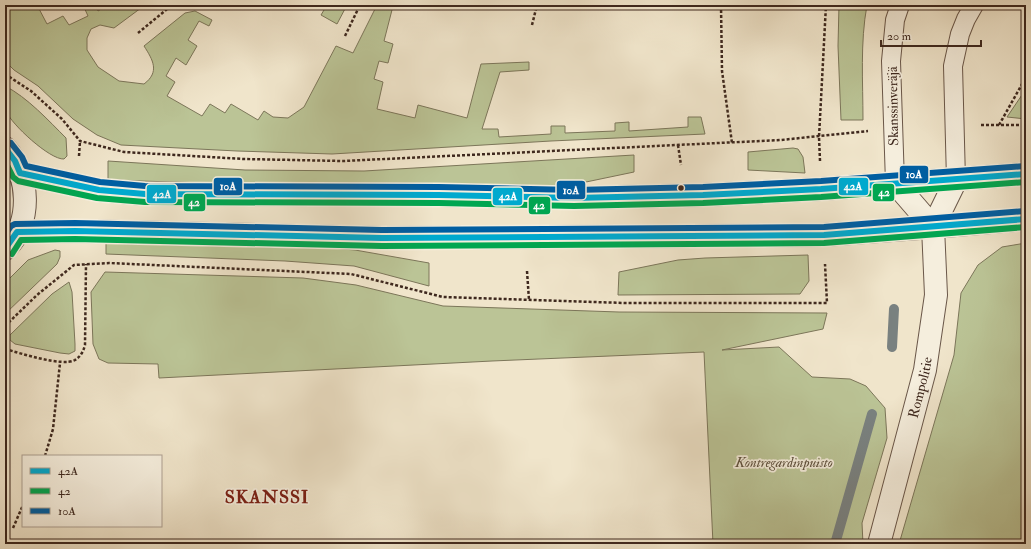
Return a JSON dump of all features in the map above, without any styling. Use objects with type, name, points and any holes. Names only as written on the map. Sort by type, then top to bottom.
[{"type":"street","points":[[5,148],[15,161],[20,173],[24,188],[25,203],[22,218],[11,241]]},
{"type":"street","points":[[20,173],[99,190],[145,194],[438,195],[574,198],[703,195],[895,184],[1026,174]]},
{"type":"street","points":[[932,228],[956,180]]},
{"type":"street","points":[[895,184],[932,228]]},
{"type":"street","points":[[11,241],[76,231],[382,238],[568,238],[824,235],[932,228],[1026,219]]},
{"type":"street","name":"Rompolitie","points":[[879,544],[926,370],[936,295],[932,228]]},
{"type":"lane","name":"Skanssinveräjä","points":[[895,184],[892,44],[895,20],[900,5]]},
{"type":"lane","points":[[956,180],[956,125],[953,66],[960,34],[974,5]]},
{"type":"path","points":[[138,33],[172,5]]},
{"type":"path","points":[[346,36],[360,5]]},
{"type":"path","points":[[532,25],[537,5]]},
{"type":"path","points":[[721,5],[722,71],[732,142]]},
{"type":"path","points":[[819,137],[826,5]]},
{"type":"path","points":[[5,74],[36,95],[62,119],[80,141],[124,152],[244,159],[343,160],[781,140],[893,128]]},
{"type":"path","points":[[998,125],[1026,77]]},
{"type":"path","points":[[956,125],[1026,125]]},
{"type":"path","points":[[678,145],[681,165]]},
{"type":"path","points":[[5,326],[57,278],[74,265],[108,263],[351,274],[443,297],[626,303],[827,303]]},
{"type":"path","points":[[5,349],[60,362],[74,361],[82,354],[85,345],[86,264]]},
{"type":"path","points":[[528,271],[529,300]]},
{"type":"path","points":[[44,455],[53,429],[60,362]]},
{"type":"path","points":[[13,528],[22,507]]},
{"type":"green space","points":[[5,5],[37,5],[47,24],[63,16],[69,25],[88,16],[83,5],[95,5],[98,11],[108,5],[145,5],[114,28],[100,25],[91,29],[87,38],[87,50],[98,67],[119,81],[144,84],[152,75],[153,66],[150,56],[144,46],[185,13],[195,11],[212,20],[209,26],[199,21],[188,40],[197,46],[186,65],[176,58],[166,76],[175,82],[167,96],[202,116],[210,104],[225,113],[231,104],[258,120],[264,111],[273,117],[288,118],[304,107],[336,46],[353,53],[377,5],[403,5],[402,8],[393,6],[384,41],[393,44],[388,63],[379,61],[374,79],[383,82],[377,109],[415,118],[418,105],[467,118],[481,64],[529,62],[529,70],[500,72],[482,129],[498,129],[499,137],[551,134],[551,126],[565,126],[565,133],[615,131],[615,123],[629,122],[629,131],[688,127],[688,117],[701,117],[705,134],[551,141],[332,154],[121,145],[97,135],[73,119],[38,86],[14,70],[6,62]]},
{"type":"green space","points":[[327,5],[347,5],[337,24],[321,15]]},
{"type":"green space","points":[[839,5],[867,5],[863,34],[863,120],[841,120],[838,46]]},
{"type":"green space","points":[[5,86],[21,96],[66,138],[67,156],[64,159],[58,158],[41,148],[9,117],[4,102]]},
{"type":"green space","points":[[1026,89],[1026,119],[1007,117]]},
{"type":"green space","points":[[793,148],[798,149],[803,157],[805,173],[748,170],[748,152]]},
{"type":"green space","points":[[634,155],[634,172],[562,187],[239,184],[108,180],[108,161],[245,170],[364,171]]},
{"type":"green space","points":[[106,241],[285,244],[355,250],[429,263],[429,286],[354,266],[285,261],[106,254]]},
{"type":"green space","points":[[1026,243],[1026,544],[899,544],[954,355],[961,293],[978,265],[1002,247]]},
{"type":"green space","points":[[55,250],[60,251],[60,257],[57,264],[5,314],[5,283],[28,260]]},
{"type":"green space","points":[[808,255],[809,281],[800,294],[618,295],[619,272],[678,260]]},
{"type":"green space","name":"Kontregardinpuisto","points":[[105,272],[303,278],[356,285],[443,306],[619,312],[827,313],[823,329],[722,350],[779,347],[812,377],[850,379],[866,386],[885,408],[887,438],[862,523],[863,544],[713,544],[704,352],[159,378],[158,364],[108,363],[99,359],[93,344],[91,292]]},
{"type":"green space","points":[[69,282],[72,292],[75,351],[69,354],[60,353],[15,344],[10,340],[10,335],[52,294]]},
{"type":"waterway","points":[[892,347],[894,309]]},
{"type":"waterway","points":[[835,544],[872,414]]},
{"type":"transit line","name":"10A","points":[[11,143],[22,157],[26,166],[100,182],[145,186],[439,187],[574,190],[703,187],[821,181],[1025,166]]},
{"type":"transit line","name":"42A","points":[[5,148],[15,161],[20,173],[99,190],[145,194],[439,195],[574,198],[703,195],[821,189],[1026,174]]},
{"type":"transit line","name":"42","points":[[5,161],[13,177],[18,181],[97,198],[145,202],[439,203],[574,206],[703,203],[821,197],[1026,182]]},
{"type":"transit line","name":"10A","points":[[5,235],[11,226],[15,224],[75,223],[382,230],[824,227],[1025,211]]},
{"type":"transit line","name":"42A","points":[[5,249],[17,232],[75,231],[382,238],[824,235],[1026,219]]},
{"type":"transit line","name":"42","points":[[12,254],[21,240],[75,239],[382,246],[824,243],[1026,227]]},
{"type":"district","name":"SKANSSI","points":[[267,497]]}]
